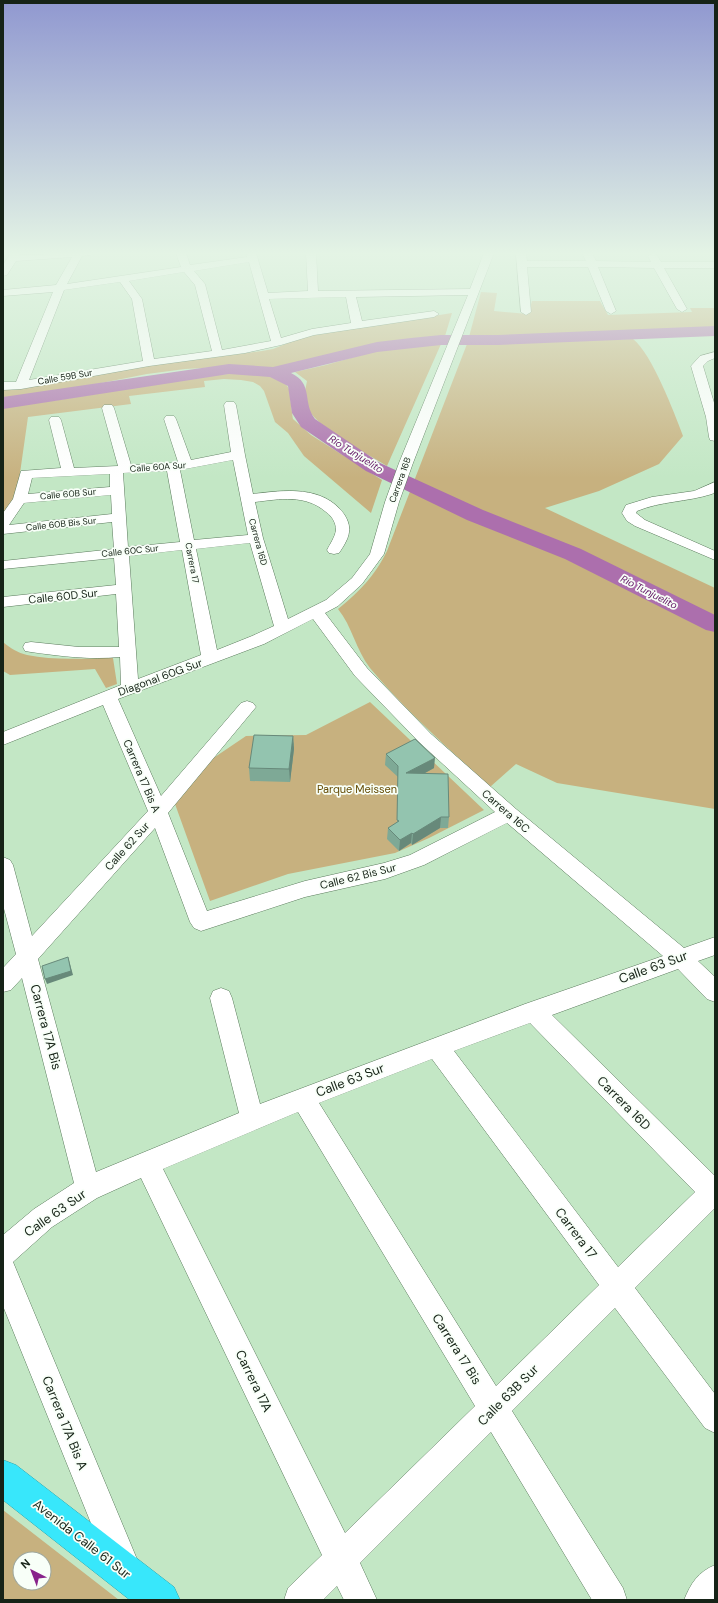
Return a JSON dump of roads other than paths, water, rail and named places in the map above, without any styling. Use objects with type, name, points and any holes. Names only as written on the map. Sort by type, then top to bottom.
[{"type":"highway","name":"Avenida Calle 61 Sur","points":[[3,1478],[160,1600]]},
{"type":"street","points":[[21,385],[44,328]]},
{"type":"street","points":[[142,328],[149,363]]},
{"type":"street","points":[[211,328],[218,354]]},
{"type":"street","points":[[272,328],[277,343]]},
{"type":"street","name":"Calle 59B Sur","points":[[3,386],[21,385],[149,363],[218,354],[277,343],[312,332],[339,328]]},
{"type":"street","name":"Carrera 16B","points":[[316,612],[347,590],[377,554],[392,502],[406,463],[460,328]]},
{"type":"street","points":[[715,355],[704,358],[696,366],[712,417],[715,437]]},
{"type":"street","points":[[230,405],[238,455]]},
{"type":"street","points":[[108,408],[121,469],[117,490],[130,689]]},
{"type":"street","name":"Carrera 17","points":[[170,419],[179,466],[189,545],[210,658]]},
{"type":"street","points":[[55,420],[68,471]]},
{"type":"street","name":"Calle 60A Sur","points":[[20,499],[26,474],[179,466],[238,455]]},
{"type":"street","name":"Carrera 16D","points":[[238,455],[256,538],[283,629]]},
{"type":"street","points":[[715,486],[706,491],[693,494],[640,503],[631,508],[629,513],[632,518],[640,523],[715,556]]},
{"type":"street","name":"Calle 60B Sur","points":[[20,499],[117,490]]},
{"type":"street","points":[[248,499],[292,494],[303,495],[332,508],[340,517],[343,530],[334,550]]},
{"type":"street","points":[[3,523],[20,499]]},
{"type":"street","name":"Calle 60B Bis Sur","points":[[3,530],[120,518]]},
{"type":"street","name":"Calle 60C Sur","points":[[3,565],[256,538]]},
{"type":"street","name":"Calle 60D Sur","points":[[3,602],[123,589]]},
{"type":"street","name":"Diagonal 60G Sur","points":[[3,739],[108,696],[130,689],[283,629],[316,612]]},
{"type":"street","name":"Carrera 16C","points":[[316,612],[361,672],[425,738],[508,814],[680,957],[715,992]]},
{"type":"street","points":[[32,647],[85,653],[127,651]]},
{"type":"street","name":"Carrera 17 Bis A","points":[[108,696],[158,812],[201,922]]},
{"type":"street","name":"Calle 62 Sur","points":[[3,983],[158,812],[247,707]]},
{"type":"street","name":"Calle 62 Bis Sur","points":[[201,922],[305,889],[385,871],[417,860],[508,814]]},
{"type":"street","name":"Carrera 17A Bis","points":[[3,865],[88,1189]]},
{"type":"street","name":"Calle 63 Sur","points":[[3,1252],[43,1218],[88,1189],[147,1163],[303,1098],[533,1011],[680,957],[715,946]]},
{"type":"street","points":[[221,998],[252,1118]]},
{"type":"street","name":"Carrera 16D","points":[[533,1011],[714,1192]]},
{"type":"street","name":"Carrera 17","points":[[437,1047],[715,1418]]},
{"type":"street","name":"Carrera 17 Bis","points":[[303,1098],[611,1600]]},
{"type":"street","name":"Carrera 17A","points":[[147,1163],[361,1600]]},
{"type":"street","name":"Calle 63B Sur","points":[[300,1600],[714,1192]]},
{"type":"street","name":"Carrera 17A Bis A","points":[[3,1272],[127,1574]]},
{"type":"street","points":[[700,1600],[715,1581]]},
{"type":"waterway","points":[[273,372],[377,347],[441,340],[498,340],[715,331]]},
{"type":"waterway","name":"Río Tunjuelito","points":[[3,403],[229,369],[273,372]]},
{"type":"waterway","name":"Río Tunjuelito","points":[[273,372],[296,384],[301,413],[308,423],[373,467],[475,515],[573,554],[715,625]]},
{"type":"park label","name":"Parque Meissen","points":[[357,789]]}]
